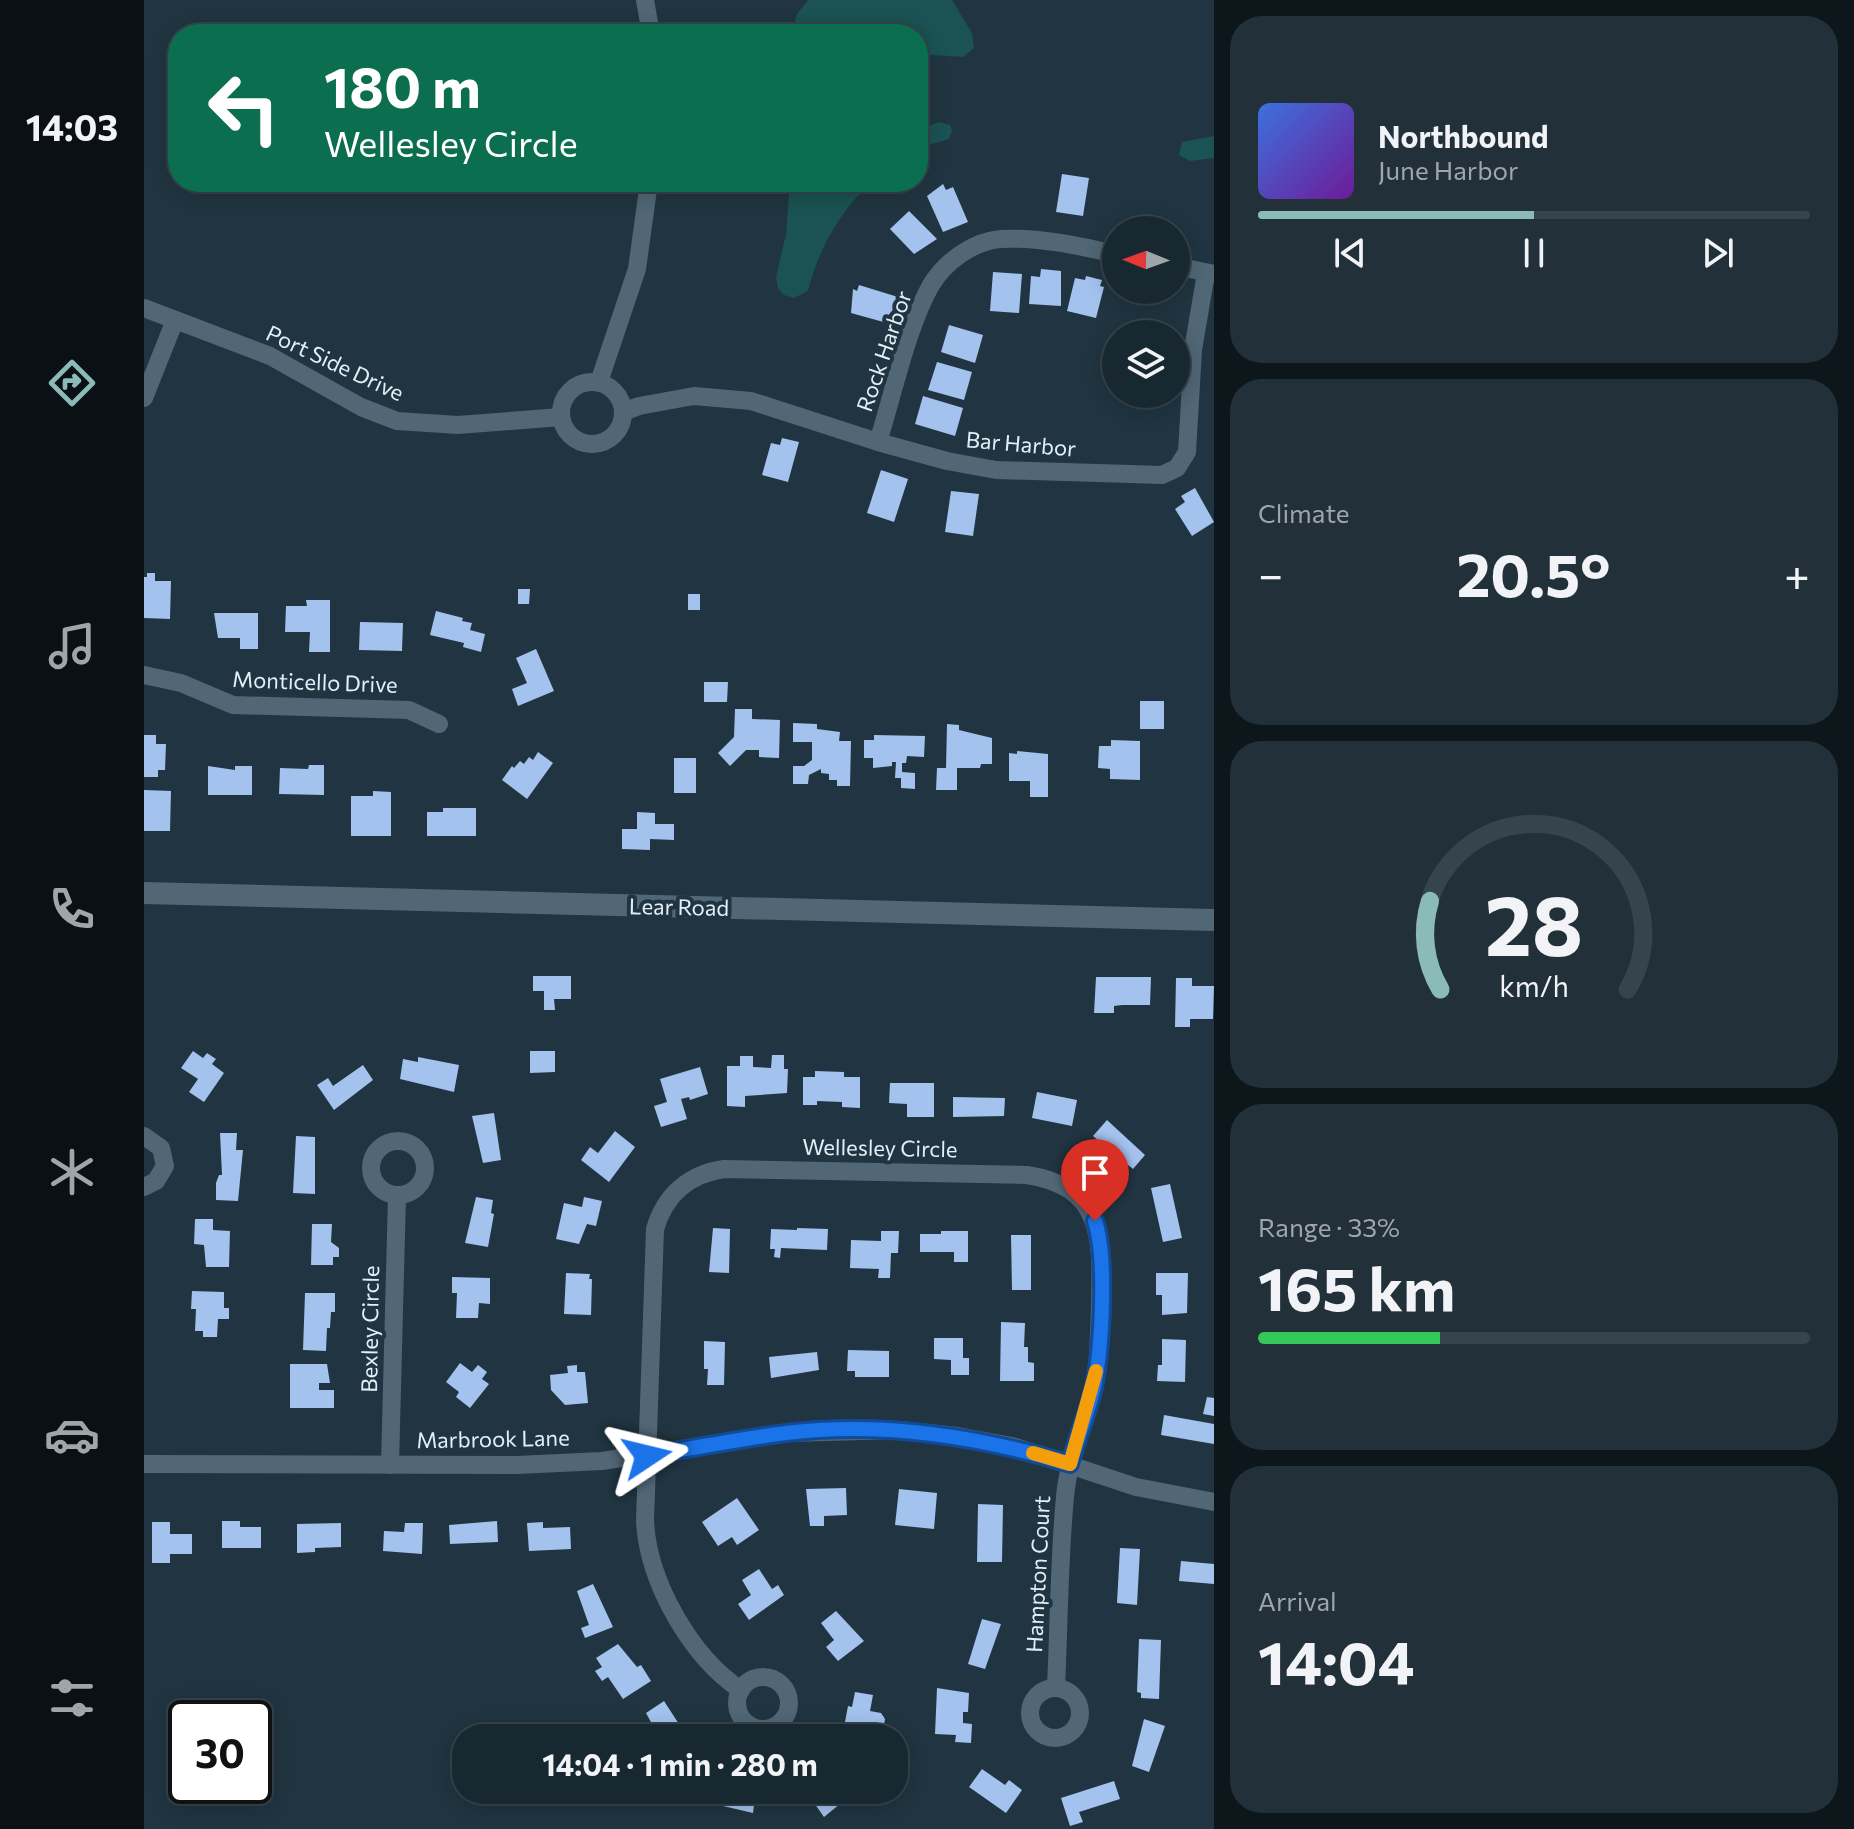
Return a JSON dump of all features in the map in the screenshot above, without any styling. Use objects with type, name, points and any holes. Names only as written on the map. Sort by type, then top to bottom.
[{"type":"street","points":[[645,0],[649,24]]},
{"type":"street","points":[[599,382],[637,269],[648,192]]},
{"type":"street","name":"Rock Harbor","points":[[878,442],[915,324],[932,284],[959,253],[998,239],[1065,244],[1102,251]]},
{"type":"street","points":[[1190,269],[1210,274]]},
{"type":"street","name":"Bar Harbor","points":[[623,412],[694,396],[751,401],[878,442],[947,461],[996,470],[1162,475],[1177,468],[1187,452],[1193,350],[1210,274]]},
{"type":"street","name":"Port Side Drive","points":[[144,308],[270,356],[361,407],[397,421],[458,425],[561,417]]},
{"type":"street","points":[[144,398],[175,320]]},
{"type":"street","points":[[589,381],[599,382],[616,393],[623,412],[617,432],[600,443],[579,441],[564,427],[561,407],[571,389],[589,381]]},
{"type":"street","name":"Monticello Drive","points":[[144,675],[181,683],[233,705],[409,710],[439,724]]},
{"type":"street","name":"Lear Road","points":[[144,893],[1214,920]]},
{"type":"street","points":[[144,1136],[161,1148],[165,1166],[156,1181],[144,1187]]},
{"type":"street","name":"Wellesley Circle","points":[[741,1690],[708,1664],[659,1581],[646,1537],[655,1229],[668,1199],[682,1185],[698,1175],[724,1169],[1027,1175],[1047,1178],[1070,1190],[1095,1221],[1101,1246],[1097,1368],[1089,1407],[1070,1464]]},
{"type":"street","name":"Bexley Circle","points":[[390,1465],[397,1195]]},
{"type":"street","name":"Marbrook Lane","points":[[144,1464],[517,1465],[647,1456],[787,1433],[886,1430],[957,1436],[1012,1446],[1136,1487],[1214,1502]]},
{"type":"street","name":"Hampton Court","points":[[1056,1687],[1065,1496],[1070,1464]]},
{"type":"shaded area","points":[[808,0],[952,0],[972,33],[974,48],[963,57],[928,55],[928,24],[794,24],[797,14]]},
{"type":"shaded area","points":[[939,122],[950,125],[952,131],[949,139],[928,145],[928,126]]},
{"type":"shaded area","points":[[1214,136],[1214,158],[1190,161],[1179,155],[1182,142]]},
{"type":"shaded area","points":[[789,192],[862,192],[832,232],[818,260],[808,291],[794,298],[784,295],[778,288],[776,277],[786,234]]},
{"type":"building","points":[[1062,174],[1089,178],[1083,216],[1056,212]]},
{"type":"building","points":[[943,184],[946,190],[953,187],[968,222],[943,232],[927,196]]},
{"type":"building","points":[[909,211],[937,239],[914,254],[890,229]]},
{"type":"building","points":[[1041,269],[1061,271],[1061,306],[1029,304],[1031,276],[1040,277]]},
{"type":"building","points":[[993,272],[1022,274],[1019,313],[990,311]]},
{"type":"building","points":[[1086,276],[1102,280],[1096,318],[1067,311],[1075,278],[1085,280]]},
{"type":"building","points":[[859,285],[898,297],[887,323],[851,313],[853,289],[857,291]]},
{"type":"building","points":[[949,325],[983,335],[975,363],[941,352]]},
{"type":"building","points":[[937,362],[972,372],[964,400],[928,390]]},
{"type":"building","points":[[923,396],[963,408],[955,436],[915,424]]},
{"type":"building","points":[[782,438],[799,442],[788,482],[762,475],[771,443],[780,445]]},
{"type":"building","points":[[881,470],[908,479],[894,522],[867,513]]},
{"type":"building","points":[[1195,488],[1214,522],[1192,536],[1175,509],[1185,502],[1181,496]]},
{"type":"building","points":[[951,491],[979,494],[973,536],[945,532]]},
{"type":"building","points":[[147,573],[155,573],[155,581],[171,581],[170,619],[144,618],[144,577]]},
{"type":"building","points":[[518,589],[530,589],[529,604],[518,604]]},
{"type":"building","points":[[688,594],[700,594],[700,610],[688,610]]},
{"type":"building","points":[[306,600],[330,600],[330,652],[309,652],[310,632],[285,632],[286,606],[307,606]]},
{"type":"building","points":[[436,611],[463,618],[462,621],[472,623],[470,630],[485,634],[481,652],[463,647],[464,643],[430,635]]},
{"type":"building","points":[[214,613],[258,613],[258,649],[240,649],[240,638],[218,638]]},
{"type":"building","points":[[360,622],[403,623],[402,651],[359,650]]},
{"type":"building","points":[[536,649],[554,691],[518,706],[512,689],[527,683],[516,658]]},
{"type":"building","points":[[704,682],[728,682],[727,702],[704,702]]},
{"type":"building","points":[[1140,701],[1164,701],[1164,729],[1140,729]]},
{"type":"building","points":[[735,709],[752,709],[752,719],[780,720],[779,758],[759,757],[759,750],[746,750],[730,766],[718,753],[734,737]]},
{"type":"building","points":[[793,723],[817,724],[817,729],[840,732],[839,741],[851,741],[850,786],[837,786],[837,780],[829,780],[829,774],[821,773],[821,769],[809,775],[808,784],[793,784],[793,766],[804,766],[812,760],[812,742],[793,742]]},
{"type":"building","points":[[947,724],[959,725],[959,730],[992,738],[992,764],[981,764],[980,768],[957,768],[957,790],[936,790],[937,768],[946,768]]},
{"type":"building","points":[[144,735],[156,735],[156,744],[166,744],[165,770],[158,770],[158,777],[144,777]]},
{"type":"building","points":[[874,735],[925,736],[924,757],[907,756],[906,763],[902,763],[902,772],[915,773],[915,789],[901,788],[901,778],[895,778],[896,762],[892,762],[892,766],[873,768],[873,758],[864,758],[864,740],[874,740]]},
{"type":"building","points":[[1111,740],[1140,741],[1140,780],[1110,779],[1110,769],[1098,768],[1099,746],[1111,746]]},
{"type":"building","points":[[1017,751],[1048,754],[1048,797],[1030,797],[1030,781],[1009,781],[1009,753],[1017,754]]},
{"type":"building","points":[[538,752],[553,763],[527,799],[502,780],[512,766],[514,768],[520,761],[524,764],[529,757],[533,760]]},
{"type":"building","points":[[674,758],[696,758],[696,793],[674,793]]},
{"type":"building","points":[[309,765],[324,765],[324,795],[279,794],[280,768],[308,769]]},
{"type":"building","points":[[208,766],[235,770],[235,766],[252,766],[252,795],[208,795]]},
{"type":"building","points":[[144,790],[171,791],[170,831],[144,831]]},
{"type":"building","points":[[373,791],[391,792],[391,836],[351,836],[351,796],[373,796]]},
{"type":"building","points":[[443,808],[476,808],[476,836],[427,836],[427,812],[443,812]]},
{"type":"building","points":[[637,812],[655,813],[655,824],[674,824],[674,840],[650,839],[650,850],[622,849],[622,829],[637,829]]},
{"type":"building","points":[[533,976],[571,976],[571,999],[554,999],[555,1010],[544,1010],[544,991],[533,991]]},
{"type":"building","points":[[1096,977],[1151,977],[1150,1005],[1114,1006],[1114,1013],[1094,1013]]},
{"type":"building","points":[[1176,978],[1192,978],[1192,986],[1214,986],[1213,1019],[1190,1019],[1190,1027],[1175,1027]]},
{"type":"building","points":[[193,1051],[203,1058],[207,1053],[216,1059],[212,1064],[224,1073],[204,1102],[189,1092],[198,1079],[181,1068]]},
{"type":"building","points":[[530,1051],[555,1051],[555,1072],[530,1073]]},
{"type":"building","points":[[772,1055],[784,1055],[784,1069],[788,1069],[787,1093],[745,1096],[745,1107],[727,1106],[727,1066],[740,1066],[740,1056],[753,1056],[753,1067],[771,1068]]},
{"type":"building","points":[[418,1057],[459,1065],[454,1092],[400,1079],[403,1059],[418,1062]]},
{"type":"building","points":[[363,1065],[373,1080],[334,1110],[317,1085],[328,1078],[333,1086]]},
{"type":"building","points":[[700,1067],[708,1094],[690,1100],[689,1097],[681,1099],[687,1119],[661,1127],[654,1106],[667,1102],[660,1079]]},
{"type":"building","points":[[815,1071],[844,1072],[844,1077],[860,1077],[860,1108],[842,1107],[842,1102],[817,1101],[817,1105],[803,1105],[803,1077],[815,1077]]},
{"type":"building","points":[[890,1083],[934,1083],[934,1117],[907,1117],[907,1104],[889,1103]]},
{"type":"building","points":[[1037,1092],[1077,1100],[1072,1126],[1032,1118]]},
{"type":"building","points":[[953,1097],[1005,1098],[1004,1116],[953,1117]]},
{"type":"building","points":[[494,1113],[501,1160],[483,1163],[472,1116]]},
{"type":"building","points":[[1107,1120],[1145,1155],[1133,1169],[1093,1136]]},
{"type":"building","points":[[615,1131],[635,1147],[609,1182],[581,1160],[590,1147],[598,1153]]},
{"type":"building","points":[[220,1133],[237,1133],[236,1150],[243,1150],[238,1201],[216,1200],[216,1183],[222,1175]]},
{"type":"building","points":[[296,1136],[315,1137],[315,1194],[293,1193]]},
{"type":"building","points":[[1170,1184],[1182,1238],[1163,1242],[1151,1188]]},
{"type":"building","points":[[476,1197],[493,1200],[491,1213],[494,1214],[488,1247],[465,1243]]},
{"type":"building","points":[[584,1197],[602,1201],[596,1226],[587,1224],[579,1244],[556,1239],[564,1203],[582,1207]]},
{"type":"building","points":[[195,1219],[213,1219],[213,1230],[230,1231],[229,1267],[206,1267],[204,1245],[194,1244]]},
{"type":"building","points":[[312,1224],[332,1224],[331,1242],[339,1248],[339,1257],[333,1257],[333,1265],[311,1265]]},
{"type":"building","points":[[713,1228],[730,1229],[729,1273],[709,1272]]},
{"type":"building","points":[[771,1229],[828,1229],[827,1250],[781,1248],[780,1258],[774,1257],[775,1249],[770,1249]]},
{"type":"building","points":[[881,1231],[899,1231],[898,1253],[891,1253],[890,1278],[878,1278],[879,1269],[850,1268],[851,1240],[881,1241]]},
{"type":"building","points":[[941,1231],[968,1231],[968,1262],[954,1262],[954,1252],[920,1252],[920,1234],[941,1234]]},
{"type":"building","points":[[1011,1235],[1031,1235],[1031,1290],[1012,1290]]},
{"type":"building","points":[[566,1273],[590,1274],[591,1315],[564,1314]]},
{"type":"building","points":[[1156,1273],[1188,1273],[1187,1313],[1162,1315],[1162,1295],[1156,1295]]},
{"type":"building","points":[[452,1277],[490,1278],[490,1304],[479,1303],[478,1318],[456,1318],[457,1293],[452,1293]]},
{"type":"building","points":[[192,1291],[224,1292],[224,1308],[229,1308],[229,1319],[218,1319],[217,1337],[203,1337],[203,1331],[195,1331],[196,1309],[191,1309]]},
{"type":"building","points":[[305,1293],[335,1293],[335,1312],[331,1312],[330,1328],[327,1328],[326,1351],[303,1350]]},
{"type":"building","points":[[1001,1322],[1025,1323],[1024,1347],[1028,1347],[1028,1362],[1034,1363],[1034,1381],[1000,1381]]},
{"type":"building","points":[[934,1338],[963,1338],[963,1358],[969,1358],[969,1375],[951,1375],[951,1360],[934,1359]]},
{"type":"building","points":[[1162,1339],[1186,1340],[1185,1382],[1157,1381],[1158,1365],[1162,1365]]},
{"type":"building","points":[[704,1341],[725,1342],[724,1385],[707,1385]]},
{"type":"building","points":[[848,1350],[889,1351],[889,1377],[855,1377],[855,1371],[847,1371]]},
{"type":"building","points":[[817,1352],[819,1370],[771,1378],[769,1357]]},
{"type":"building","points":[[460,1363],[472,1372],[478,1365],[487,1372],[482,1379],[489,1384],[470,1408],[456,1397],[459,1392],[446,1382]]},
{"type":"building","points":[[290,1364],[327,1364],[330,1383],[319,1383],[319,1390],[334,1390],[334,1408],[290,1408]]},
{"type":"building","points":[[577,1365],[577,1372],[585,1372],[588,1403],[565,1405],[551,1390],[550,1375],[568,1373],[567,1366]]},
{"type":"building","points":[[1207,1397],[1214,1398],[1214,1416],[1203,1414]]},
{"type":"building","points":[[1164,1415],[1214,1424],[1214,1444],[1161,1435]]},
{"type":"building","points":[[846,1488],[847,1515],[824,1516],[824,1526],[810,1526],[806,1489]]},
{"type":"building","points":[[899,1489],[937,1493],[934,1529],[895,1525]]},
{"type":"building","points":[[737,1498],[759,1530],[737,1545],[732,1537],[718,1546],[702,1522]]},
{"type":"building","points":[[978,1504],[1003,1505],[1002,1562],[977,1562]]},
{"type":"building","points":[[222,1521],[240,1521],[240,1527],[261,1527],[261,1548],[222,1548]]},
{"type":"building","points":[[497,1521],[498,1542],[450,1544],[449,1525]]},
{"type":"building","points":[[152,1522],[170,1522],[170,1534],[192,1534],[192,1554],[170,1554],[170,1563],[152,1563]]},
{"type":"building","points":[[543,1522],[543,1528],[570,1527],[571,1549],[529,1551],[527,1523]]},
{"type":"building","points":[[341,1523],[341,1547],[315,1548],[315,1552],[297,1553],[297,1524]]},
{"type":"building","points":[[405,1523],[423,1523],[422,1554],[383,1551],[384,1531],[404,1532]]},
{"type":"building","points":[[1120,1548],[1140,1549],[1137,1605],[1117,1603]]},
{"type":"building","points":[[1181,1561],[1214,1564],[1214,1584],[1179,1581]]},
{"type":"building","points":[[759,1569],[772,1589],[778,1585],[784,1595],[749,1620],[738,1604],[751,1595],[742,1580]]},
{"type":"building","points":[[593,1584],[613,1627],[585,1638],[581,1628],[589,1625],[577,1591]]},
{"type":"building","points":[[836,1611],[864,1641],[838,1661],[826,1647],[834,1640],[821,1623]]},
{"type":"building","points":[[982,1619],[1001,1624],[985,1669],[968,1664]]},
{"type":"building","points":[[1139,1639],[1161,1640],[1159,1699],[1141,1698],[1141,1693],[1137,1692]]},
{"type":"building","points":[[618,1644],[637,1667],[641,1665],[651,1681],[623,1699],[608,1677],[602,1681],[595,1671],[602,1667],[596,1658]]},
{"type":"building","points":[[937,1688],[969,1693],[968,1712],[963,1712],[963,1723],[972,1724],[971,1743],[955,1742],[956,1735],[935,1734]]},
{"type":"building","points":[[855,1692],[873,1695],[870,1711],[881,1713],[884,1724],[845,1724],[848,1706],[852,1707]]},
{"type":"building","points":[[664,1701],[679,1724],[652,1724],[646,1713]]},
{"type":"building","points":[[1144,1719],[1165,1726],[1149,1772],[1132,1766]]},
{"type":"building","points":[[982,1769],[1005,1785],[1009,1780],[1022,1790],[1006,1813],[969,1787]]},
{"type":"building","points":[[1114,1781],[1120,1799],[1079,1812],[1083,1822],[1070,1826],[1061,1798]]},
{"type":"building","points":[[715,1804],[754,1804],[753,1813]]},
{"type":"building","points":[[815,1804],[840,1804],[824,1817]]},
{"type":"slow traffic","points":[[1033,1453],[1070,1464],[1089,1407],[1096,1371]]},
{"type":"route","points":[[647,1456],[787,1433],[872,1429],[957,1436],[1012,1446],[1070,1464],[1089,1407],[1097,1368],[1101,1246],[1095,1221]]}]
